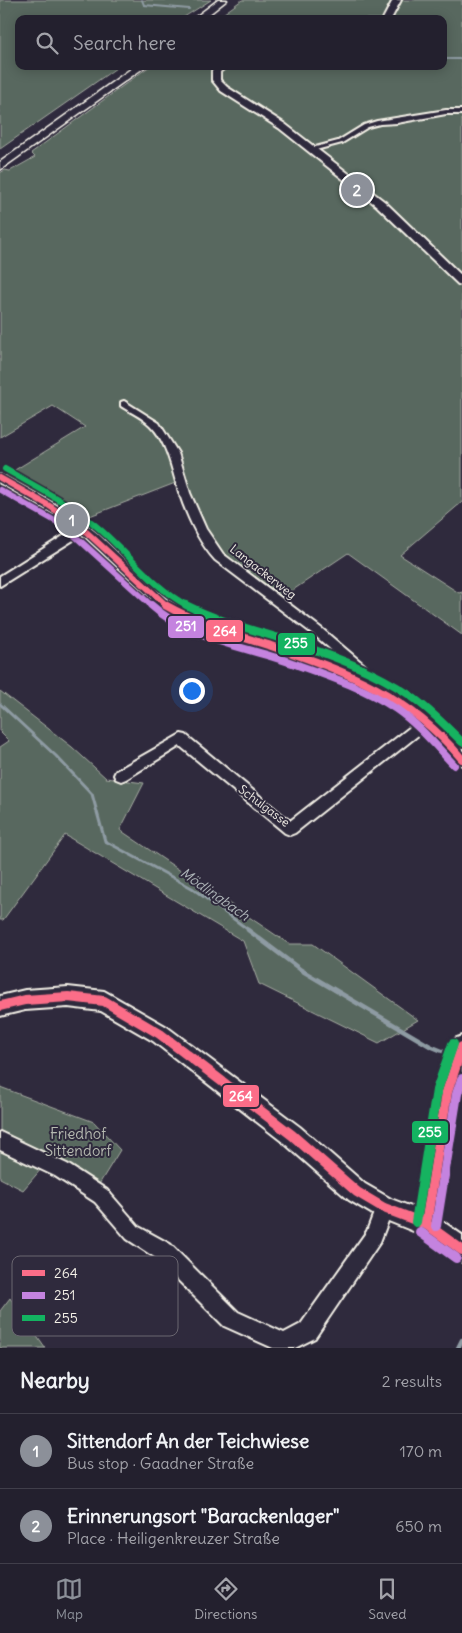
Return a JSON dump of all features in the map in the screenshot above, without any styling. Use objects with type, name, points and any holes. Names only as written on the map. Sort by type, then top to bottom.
[{"type":"highway","points":[[202,15],[223,0]]},
{"type":"highway","points":[[214,15],[235,0]]},
{"type":"highway","points":[[0,156],[122,70]]},
{"type":"highway","points":[[0,167],[135,70]]},
{"type":"main road","points":[[388,15],[398,0]]},
{"type":"main road","points":[[217,70],[216,80],[224,89],[282,126],[381,204],[462,282]]},
{"type":"main road","points":[[0,1006],[25,1000],[68,997],[104,1001],[160,1034],[292,1135],[357,1192],[384,1208],[426,1224],[462,1250]]},
{"type":"main road","points":[[426,1224],[447,1092],[459,1057]]},
{"type":"street","points":[[312,149],[340,142],[366,126],[379,122],[397,121],[446,112],[462,112]]},
{"type":"street","name":"Langackerweg","points":[[124,404],[154,423],[173,454],[184,493],[211,548],[219,557],[317,631],[363,675]]},
{"type":"street","points":[[0,478],[55,509],[83,528],[165,605],[204,626],[363,675],[427,721],[454,747],[462,759]]},
{"type":"street","points":[[0,582],[83,528]]},
{"type":"street","name":"Schulgasse","points":[[121,775],[181,739],[290,829],[427,721]]},
{"type":"street","points":[[0,1141],[61,1170],[101,1196],[133,1233],[168,1256]]},
{"type":"street","points":[[178,1266],[231,1318],[284,1343],[308,1331],[374,1236],[384,1208]]},
{"type":"green space","points":[[0,0],[211,0],[187,15],[15,15],[15,70],[113,70],[0,149]]},
{"type":"green space","points":[[242,0],[462,0],[462,502],[400,555],[459,593],[462,592],[462,635],[348,553],[281,598],[215,548],[183,480],[82,519],[5,476],[85,427],[53,406],[0,437],[0,173],[5,170],[10,171],[35,157],[31,153],[145,70],[447,70],[447,15],[221,15]]},
{"type":"green space","points":[[0,691],[72,747],[106,778],[144,783],[120,830],[289,944],[313,944],[418,1020],[379,1043],[259,984],[243,941],[65,835],[3,920],[0,920],[0,747],[9,741],[0,732]]},
{"type":"green space","name":"Friedhof Sittendorf","points":[[0,1087],[94,1122],[120,1150],[98,1186],[44,1151],[0,1134]]},
{"type":"green space","points":[[0,1151],[42,1168],[23,1190],[0,1178]]},
{"type":"green space","points":[[10,1298],[12,1301],[12,1336],[37,1336],[45,1348],[0,1348],[0,1311]]},
{"type":"waterway","points":[[142,0],[144,5],[189,9]]},
{"type":"waterway","points":[[447,59],[462,59]]},
{"type":"waterway","name":"Mödlingbach","points":[[0,704],[56,756],[92,794],[105,841],[192,888],[250,931]]},
{"type":"waterway","name":"Mödlingbach","points":[[248,930],[301,970],[430,1046],[452,1055]]},
{"type":"waterway","points":[[458,1348],[462,1340]]},
{"type":"transit line","name":"255","points":[[5,469],[76,510],[101,530],[171,597],[208,616],[301,645],[368,671],[407,693],[434,714],[462,742]]},
{"type":"transit line","name":"264","points":[[0,478],[48,505],[93,536],[164,604],[206,624],[326,665],[377,688],[401,702],[423,719],[444,737],[462,759]]},
{"type":"transit line","name":"251","points":[[0,490],[64,526],[160,613],[200,634],[295,664],[359,689],[396,709],[420,729],[454,765]]},
{"type":"transit line","name":"264","points":[[0,1006],[25,1000],[68,997],[104,1001],[160,1034],[292,1135],[357,1192],[384,1208],[426,1224],[462,1250]]},
{"type":"transit line","name":"255","points":[[416,1222],[437,1090],[453,1044]]},
{"type":"transit line","name":"264","points":[[426,1224],[447,1092],[462,1047]]},
{"type":"transit line","name":"251","points":[[436,1226],[457,1094],[462,1079]]},
{"type":"transit line","name":"251","points":[[420,1232],[456,1258]]},
{"type":"place","name":"Erinnerungsort \"Barackenlager\"","points":[[357,190]]},
{"type":"place","name":"Sittendorf An der Teichwiese","points":[[72,520]]}]
